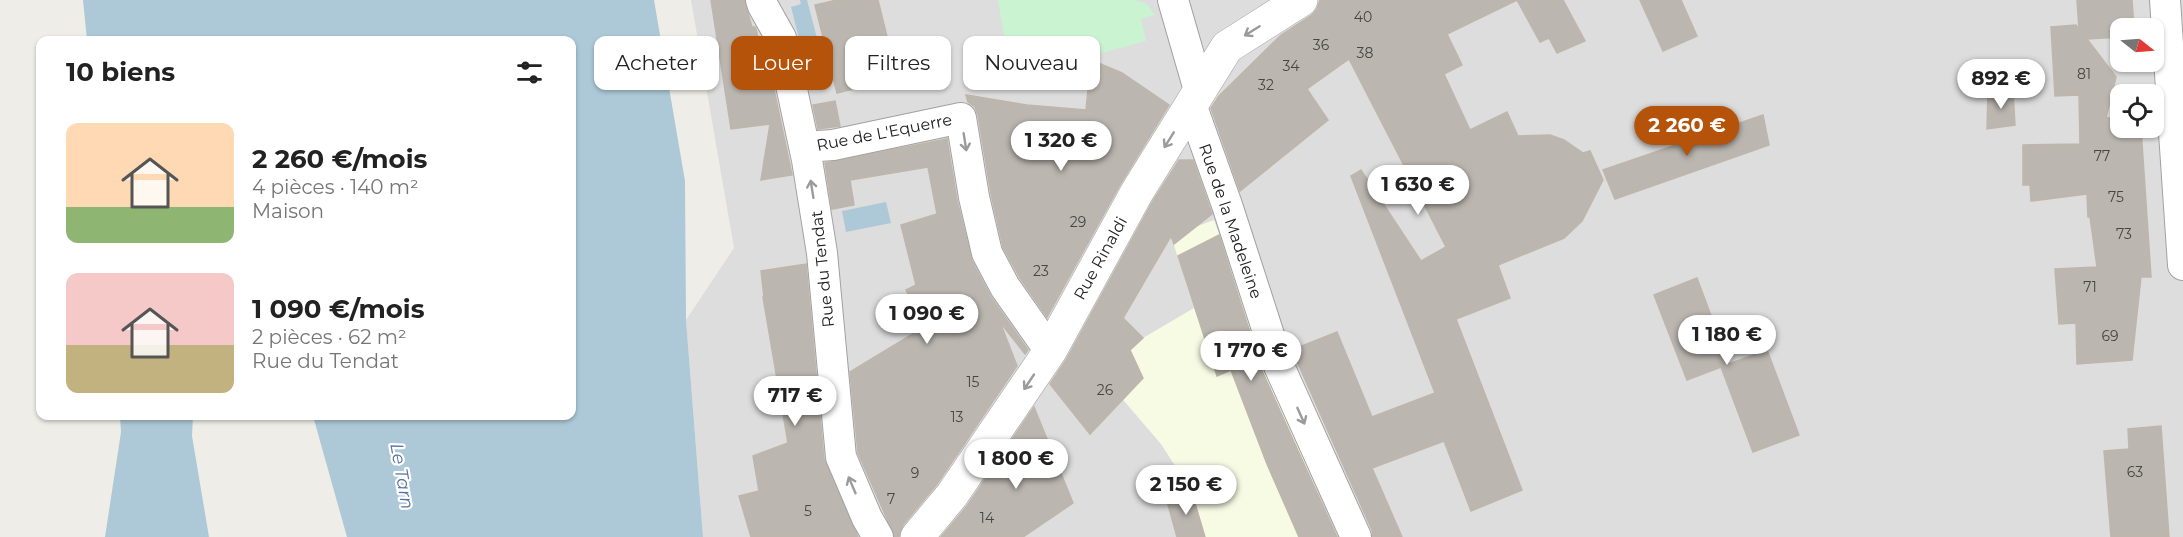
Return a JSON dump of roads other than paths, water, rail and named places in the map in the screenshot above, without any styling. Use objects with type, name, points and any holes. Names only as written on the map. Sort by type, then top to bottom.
[{"type":"street","name":"Rue du Tendat","points":[[761,0],[782,38],[805,147],[822,253],[841,457],[867,518],[878,537]]},
{"type":"street","name":"Rue de la Madeleine","points":[[1173,0],[1195,97],[1279,366],[1356,537]]},
{"type":"street","name":"Rue Rinaldi","points":[[917,537],[952,495],[1050,351],[1137,192],[1227,47],[1301,0]]},
{"type":"street","points":[[2164,0],[2183,265]]},
{"type":"street","name":"Rue de L'Equerre","points":[[805,147],[833,145],[961,118],[974,197],[987,253],[1005,287],[1050,351]]},
{"type":"water","name":"Le Tarn","points":[[83,0],[654,0],[660,36],[594,36],[594,90],[669,90],[685,181],[686,320],[703,537],[347,537],[314,420],[576,420],[576,36],[87,36]]},
{"type":"water","points":[[800,0],[807,0],[816,36],[798,36],[791,7],[801,4]]},
{"type":"water","points":[[886,202],[891,223],[846,232],[842,211]]},
{"type":"water","points":[[120,420],[193,420],[192,436],[209,537],[105,537],[121,432]]}]
